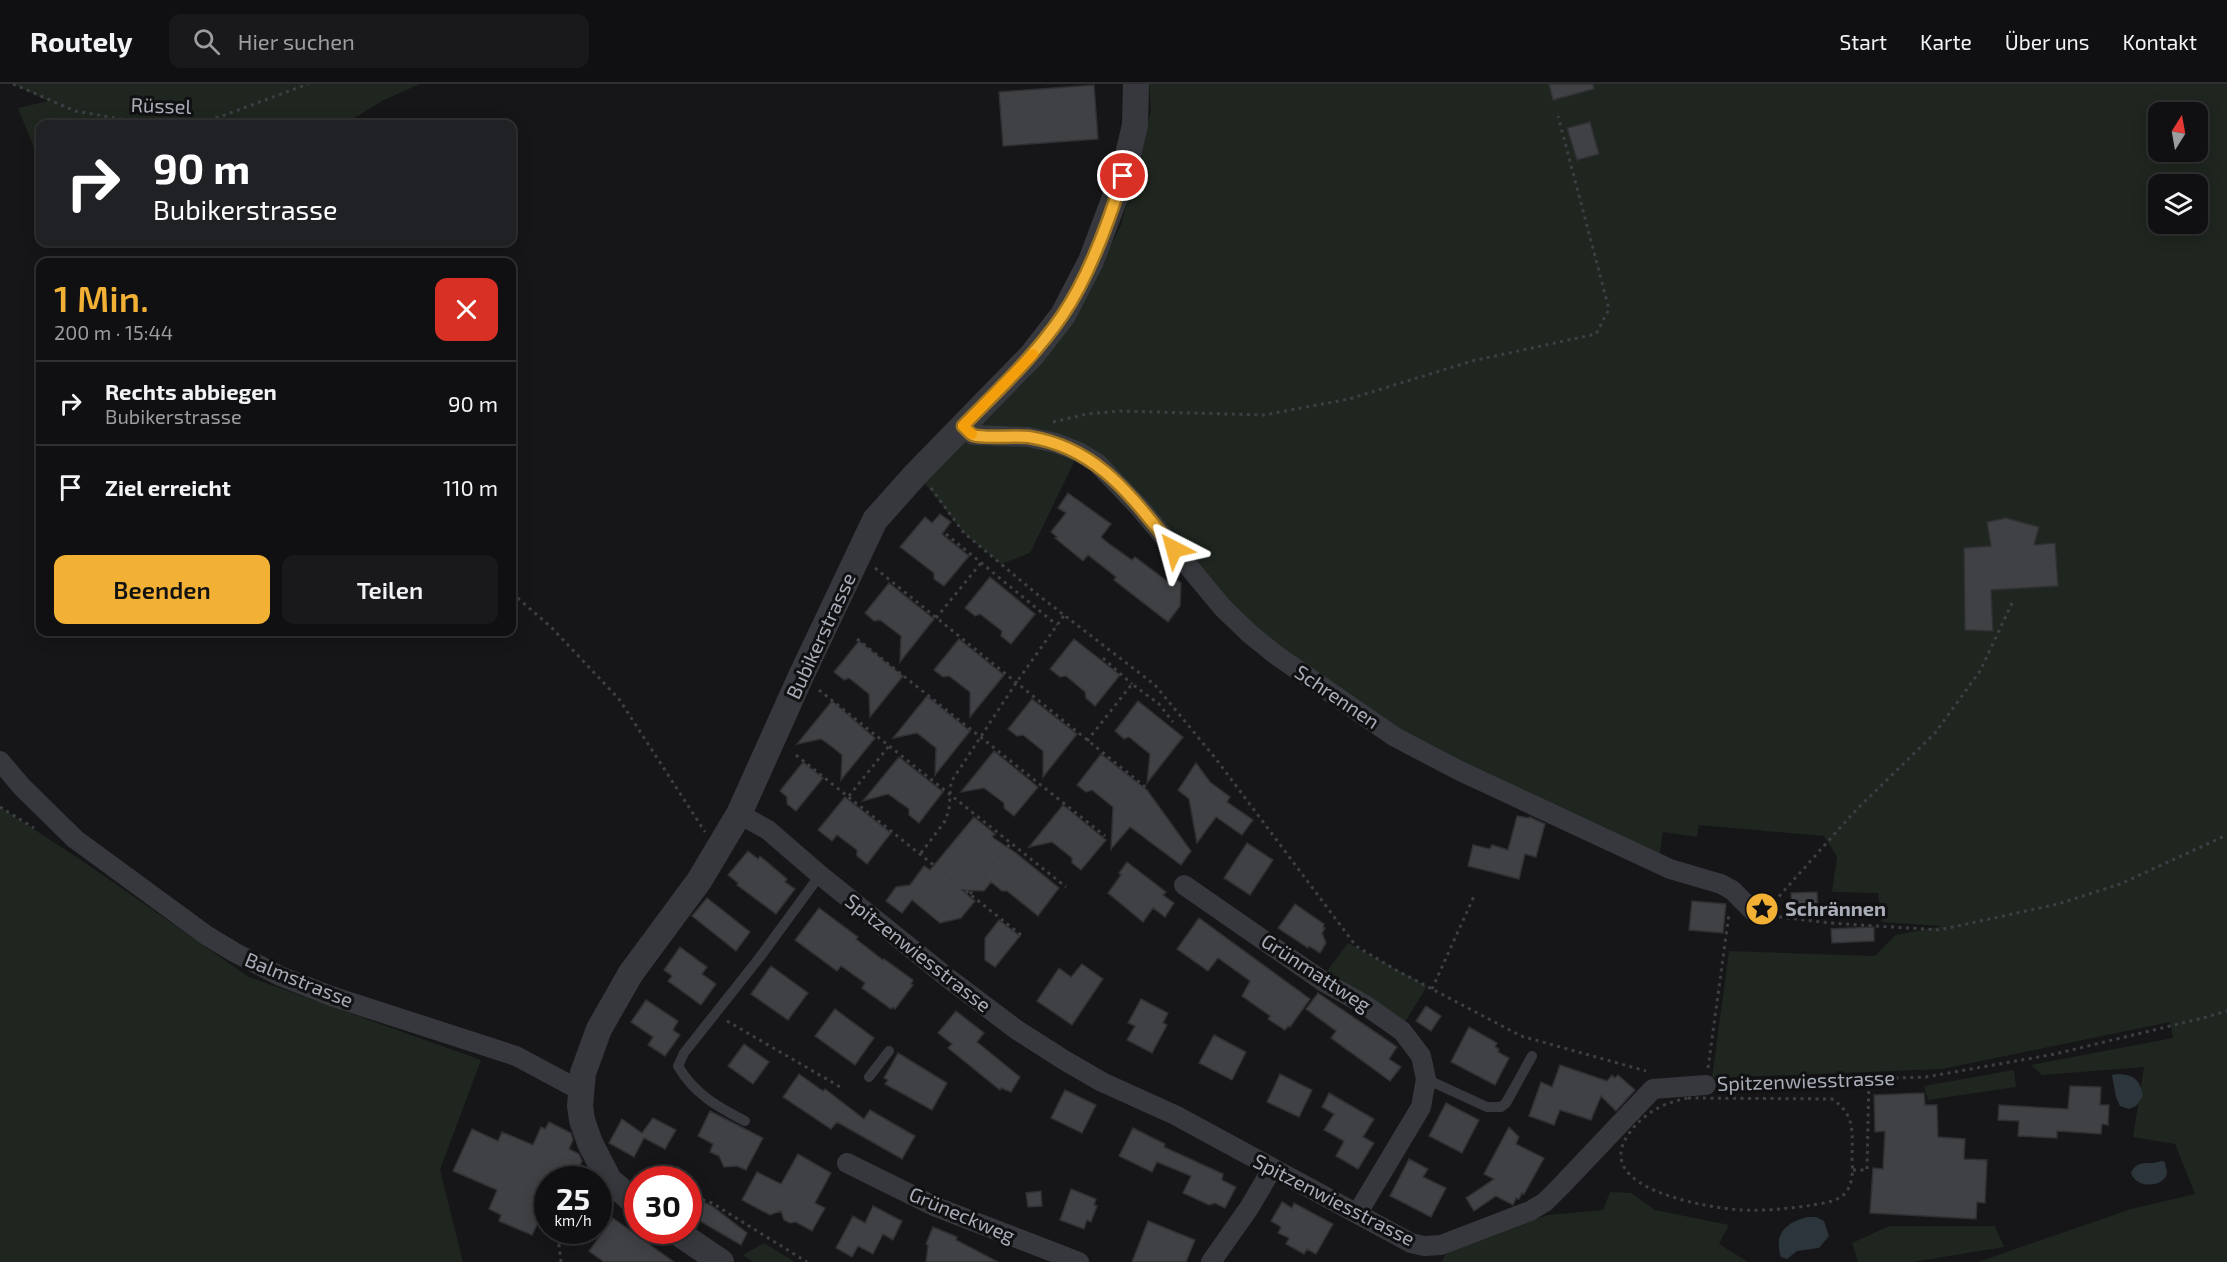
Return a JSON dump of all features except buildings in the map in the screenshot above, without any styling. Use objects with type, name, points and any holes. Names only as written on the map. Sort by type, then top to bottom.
[{"type":"street","name":"Bubikerstrasse","points":[[597,1166],[582,1120],[580,1106],[583,1073],[599,1029],[631,973],[699,881],[739,814],[874,520],[1032,355],[1063,315],[1091,261],[1123,176],[1135,125],[1136,84]]},
{"type":"street","name":"Schrennen","points":[[963,426],[973,435],[1028,436],[1056,443],[1079,452],[1097,463],[1140,508],[1222,608],[1250,634],[1276,656],[1395,737],[1460,771],[1670,869],[1708,879],[1732,890],[1753,911],[1762,915]]},
{"type":"street","name":"Balmstrasse","points":[[0,761],[22,787],[75,839],[234,952],[280,976],[331,996],[516,1056],[581,1089]]},
{"type":"street","name":"Spitzenwiesstrasse","points":[[739,814],[768,830],[820,875],[1017,1030],[1102,1082],[1175,1115],[1411,1243],[1424,1246],[1441,1245],[1530,1211],[1545,1202],[1653,1089],[1706,1085]]},
{"type":"street","name":"Grünmattweg","points":[[1184,885],[1324,982],[1365,1005],[1402,1031],[1421,1056],[1426,1079],[1421,1107],[1357,1214]]},
{"type":"street","name":"Grüneckweg","points":[[846,1163],[936,1207],[1079,1262]]},
{"type":"street","points":[[1211,1262],[1249,1208],[1272,1169]]},
{"type":"street","name":"Bubikerstrasse","points":[[612,1184],[624,1194]]},
{"type":"street","points":[[695,1244],[721,1262]]},
{"type":"lane","points":[[745,1121],[710,1103],[686,1081],[678,1066],[684,1053],[820,875]]},
{"type":"lane","points":[[869,1077],[889,1051]]},
{"type":"lane","points":[[1426,1079],[1487,1107],[1501,1107],[1506,1103],[1532,1056]]},
{"type":"path","name":"Rüssel","points":[[13,84],[75,111],[126,120]]},
{"type":"path","name":"Rüssel","points":[[208,120],[308,84]]},
{"type":"path","points":[[1028,436],[1055,421],[1109,412],[1264,415],[1349,399],[1472,361],[1596,334],[1609,309],[1558,116]]},
{"type":"path","points":[[916,474],[934,492],[964,533],[1038,595],[1155,686],[1184,717],[1356,946],[1396,970],[1521,1036],[1649,1072]]},
{"type":"path","points":[[946,534],[1057,625]]},
{"type":"path","points":[[936,618],[981,562]]},
{"type":"path","points":[[878,571],[1149,790]]},
{"type":"path","points":[[516,596],[552,628],[619,699],[702,828],[720,848]]},
{"type":"path","points":[[1762,915],[1856,810],[1935,733],[1980,671],[2012,603]]},
{"type":"path","points":[[920,853],[945,821],[949,810],[951,782],[1016,683],[1065,614]]},
{"type":"path","points":[[857,639],[1105,836]]},
{"type":"path","points":[[1103,658],[1159,704],[1173,722]]},
{"type":"path","points":[[1087,741],[1132,684]]},
{"type":"path","points":[[815,687],[1066,887]]},
{"type":"path","points":[[849,796],[890,746]]},
{"type":"path","points":[[796,755],[1021,935]]},
{"type":"path","points":[[1762,915],[1830,923],[1939,930],[2058,904],[2120,884],[2227,835]]},
{"type":"path","points":[[970,894],[1011,843]]},
{"type":"path","points":[[1706,1085],[1732,890]]},
{"type":"path","points":[[1432,989],[1475,894]]},
{"type":"path","name":"Spitzenwiesstrasse","points":[[1706,1085],[1926,1077],[2055,1054],[2227,1011]]},
{"type":"path","points":[[715,1014],[842,1088]]},
{"type":"path","points":[[1853,1170],[1867,1170],[1869,1079]]},
{"type":"path","points":[[1688,1098],[1818,1098],[1832,1099],[1847,1111],[1851,1124],[1853,1170],[1849,1187],[1841,1197],[1824,1203],[1767,1211],[1740,1210],[1706,1205],[1652,1189],[1629,1175],[1624,1170],[1620,1157],[1621,1145],[1630,1132],[1655,1108],[1669,1102],[1688,1098]]},
{"type":"path","points":[[702,1200],[712,1203],[807,1262]]},
{"type":"path","points":[[560,1244],[561,1262]]},
{"type":"shaded area","points":[[13,84],[420,84],[384,100],[351,120],[36,120],[36,148],[34,148],[18,108],[48,101]]},
{"type":"shaded area","points":[[1149,84],[2227,84],[2227,1262],[1978,1262],[2131,1209],[2195,1194],[2175,1144],[2133,1137],[2144,1067],[2042,1075],[2031,1065],[2173,1038],[2170,1022],[1942,1069],[1712,1078],[1729,951],[1875,956],[1896,935],[1942,926],[1882,922],[1878,893],[1832,892],[1837,857],[1824,836],[1699,825],[1697,837],[1663,832],[1659,860],[1398,734],[1255,633],[1100,459],[980,427],[1028,378],[1074,321],[1121,225],[1151,111]]},
{"type":"shaded area","points":[[963,426],[1079,452],[1030,553],[1001,564],[964,533],[923,481]]},
{"type":"shaded area","points":[[0,807],[87,864],[249,977],[481,1060],[440,1170],[463,1262],[0,1262]]},
{"type":"shaded area","points":[[1348,943],[1427,986],[1405,1022],[1327,974]]},
{"type":"shaded area","points":[[2014,1070],[2016,1087],[1928,1100],[1924,1086]]},
{"type":"shaded area","points":[[2112,1075],[2133,1077],[2138,1082],[2143,1096],[2136,1106],[2129,1109],[2120,1106]]},
{"type":"shaded area","points":[[2165,1162],[2167,1172],[2162,1181],[2145,1184],[2134,1179],[2131,1173],[2140,1164]]},
{"type":"shaded area","points":[[1610,1192],[1631,1193],[1655,1210],[1729,1225],[1719,1244],[1748,1262],[1442,1262],[1447,1251],[1479,1236],[1548,1215],[1603,1210]]},
{"type":"shaded area","points":[[1816,1217],[1824,1221],[1829,1236],[1819,1248],[1797,1251],[1787,1259],[1781,1257],[1780,1235],[1794,1222]]},
{"type":"shaded area","points":[[1889,1226],[1995,1226],[2004,1247],[1913,1262],[1858,1262],[1852,1243]]},
{"type":"shaded area","points":[[764,1243],[795,1262],[753,1262],[743,1255]]},
{"type":"slow traffic","points":[[972,434],[963,426],[1033,354]]},
{"type":"place","name":"Schrännen","points":[[1762,909]]},
{"type":"route","points":[[1123,176],[1091,261],[1063,315],[1032,355],[963,426],[973,435],[1028,436],[1079,452],[1097,463],[1107,473],[1174,549]]}]
